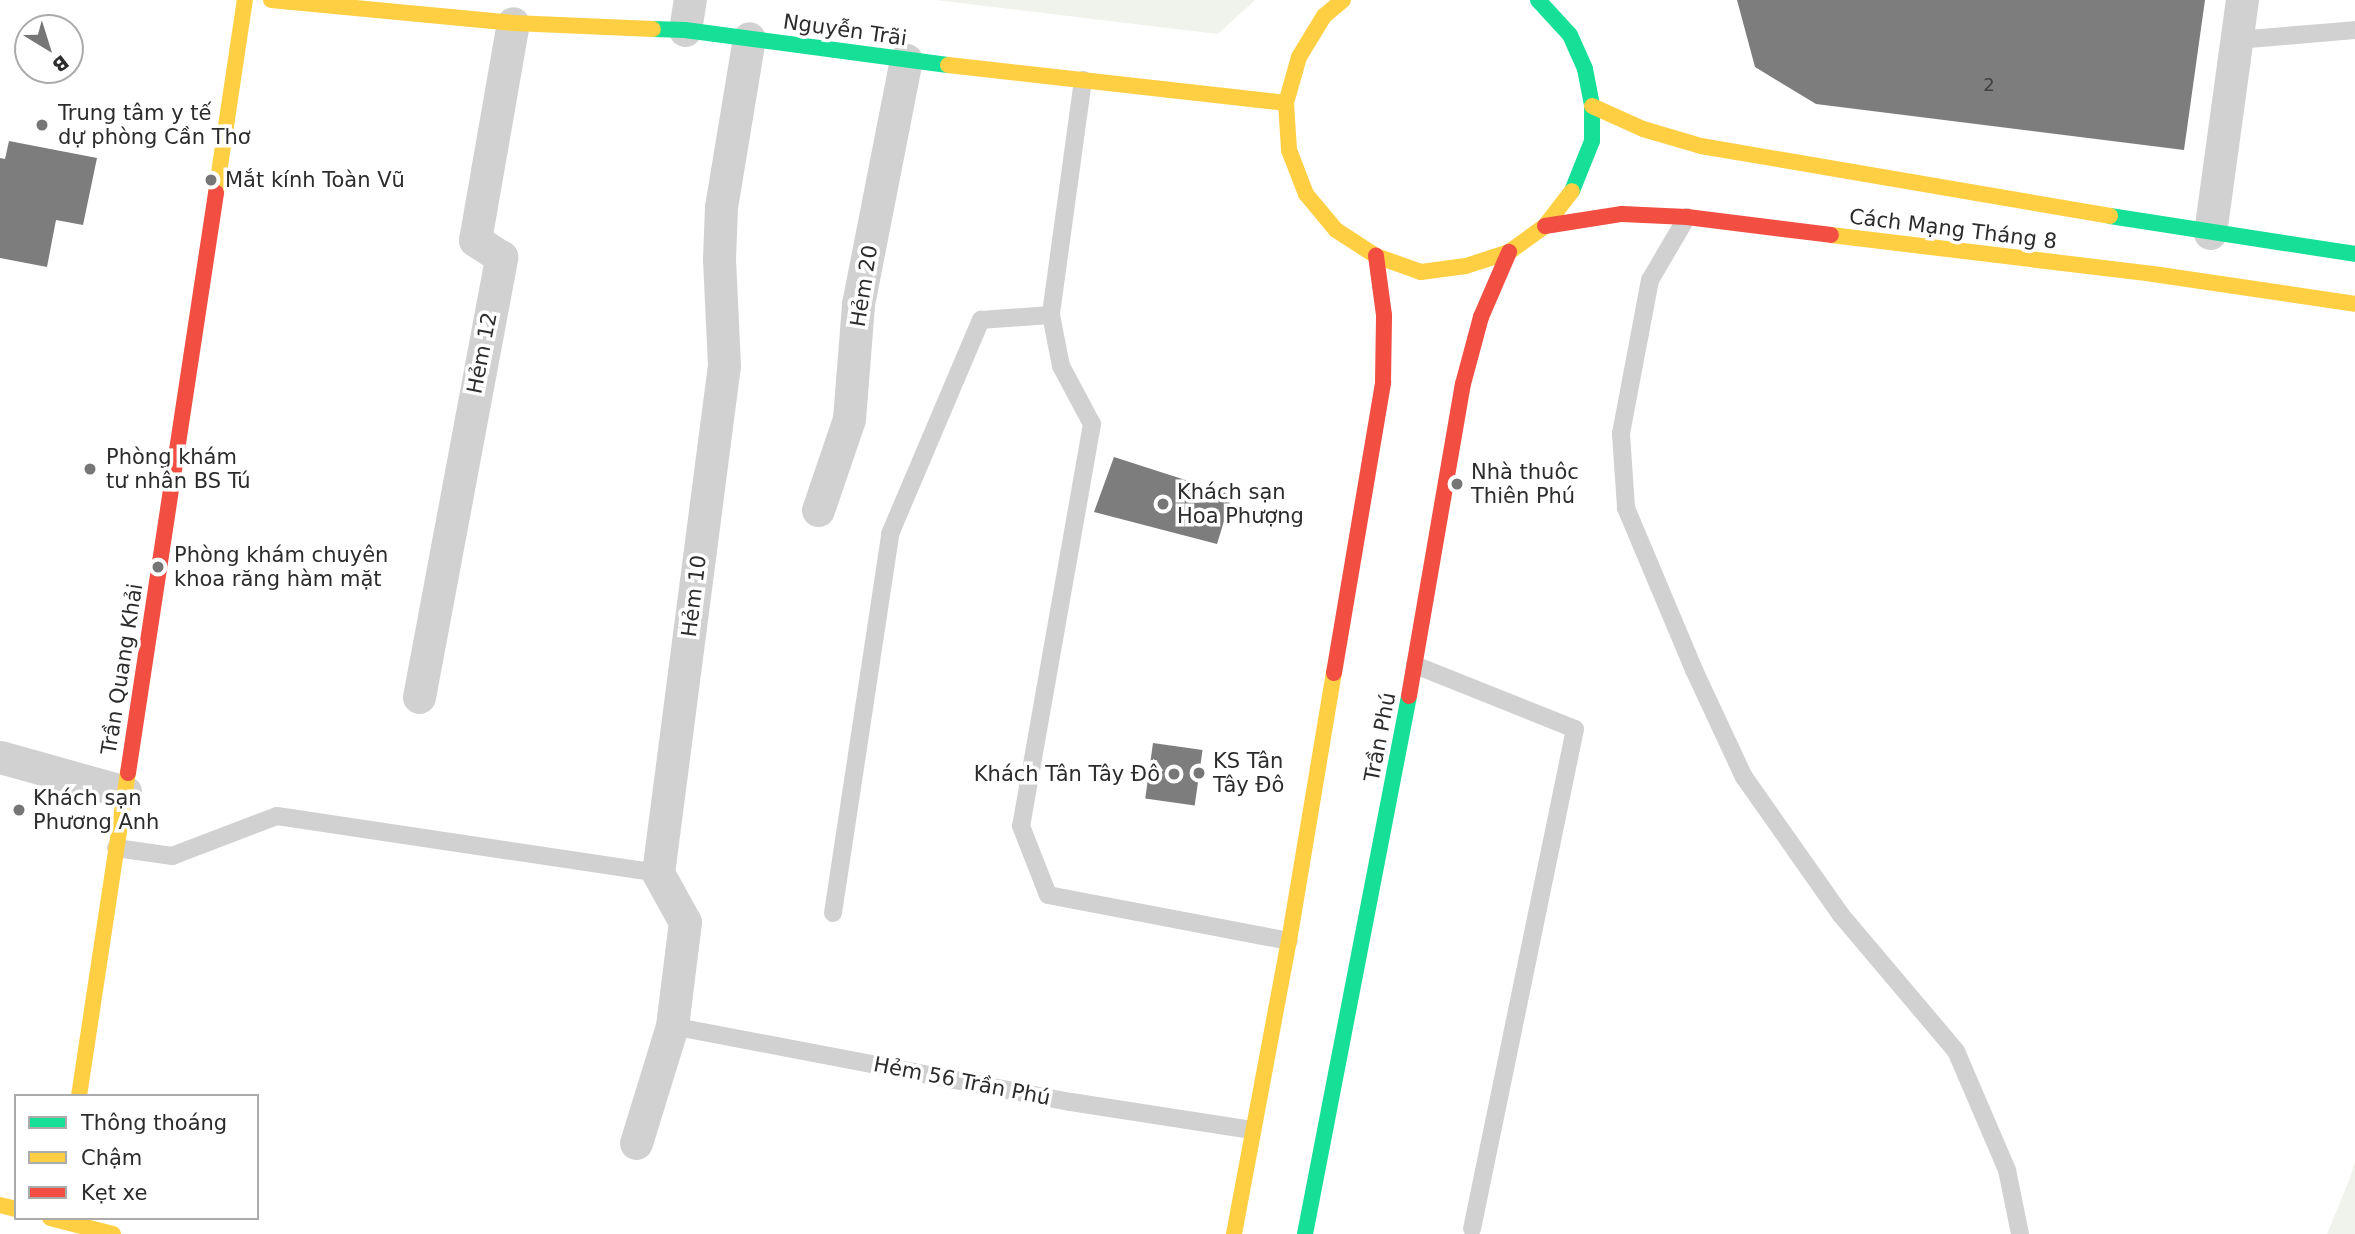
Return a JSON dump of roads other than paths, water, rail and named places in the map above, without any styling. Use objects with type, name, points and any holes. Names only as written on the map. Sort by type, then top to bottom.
[{"type":"main road","name":"Trần Quang Khải","points":[[79,1094],[244,0]]},
{"type":"main road","name":"Nguyễn Trãi","points":[[271,0],[513,23],[687,15],[749,38],[906,60],[1286,103]]},
{"type":"main road","points":[[1343,0],[1324,16],[1298,57],[1286,103],[1289,150],[1306,194],[1336,230],[1376,256],[1421,272],[1466,266],[1509,253],[1545,226],[1573,190],[1583,168],[1592,141],[1592,106],[1585,69],[1570,35],[1538,0]]},
{"type":"main road","name":"Cách Mạng Tháng 8","points":[[1592,106],[1643,129],[1701,146],[2210,233],[2355,254]]},
{"type":"main road","name":"Cách Mạng Tháng 8","points":[[1545,226],[1622,214],[1687,217],[2152,274],[2355,304]]},
{"type":"main road","name":"Trần Phú","points":[[1305,1234],[1415,665],[1462,384],[1481,317],[1509,253]]},
{"type":"main road","points":[[1234,1234],[1289,941],[1383,382],[1384,315],[1376,256]]},
{"type":"main road","points":[[57,1223],[113,1234]]},
{"type":"street","points":[[2210,233],[2242,0]]},
{"type":"street","name":"Hẻm 12","points":[[419,697],[501,257],[475,240],[513,23]]},
{"type":"street","name":"Hẻm 10","points":[[659,873],[724,365],[719,259],[721,207],[749,38]]},
{"type":"street","name":"Hẻm 20","points":[[818,510],[849,419],[858,304],[906,60]]},
{"type":"street","points":[[0,757],[125,792]]},
{"type":"street","points":[[636,1143],[672,1026],[685,922],[659,873]]},
{"type":"lane","points":[[2237,40],[2355,30]]},
{"type":"lane","points":[[1083,80],[1051,314],[1061,366],[1092,424],[1021,826],[1048,895],[1289,941]]},
{"type":"lane","points":[[1687,217],[1650,280],[1621,434],[1626,508],[1694,670],[1744,777],[1841,915],[1956,1051],[2007,1170],[2021,1234]]},
{"type":"lane","points":[[833,913],[890,534],[981,320],[1051,314]]},
{"type":"lane","points":[[1415,665],[1575,729],[1472,1229]]},
{"type":"lane","points":[[116,848],[172,856],[277,816],[659,873]]},
{"type":"lane","name":"Hẻm 56 Trần Phú","points":[[672,1026],[1071,1102],[1252,1130]]},
{"type":"place","name":"Trung tâm y tế dự phòng Cần Thơ","points":[[42,125]]},
{"type":"place","name":"Mắt kính Toàn Vũ","points":[[211,180]]},
{"type":"place","name":"Phòng khám tư nhân BS Tú","points":[[90,469]]},
{"type":"place","name":"Nhà thuôc Thiên Phú","points":[[1457,484]]},
{"type":"place","name":"Khách sạn Hoa Phượng","points":[[1163,504]]},
{"type":"place","name":"Phòng khám chuyên khoa răng hàm mặt","points":[[158,567]]},
{"type":"place","name":"KS Tân Tây Đô","points":[[1199,773]]},
{"type":"place","name":"Khách Tân Tây Đô","points":[[1174,774]]},
{"type":"place","name":"Khách sạn Phương Anh","points":[[19,810]]}]
